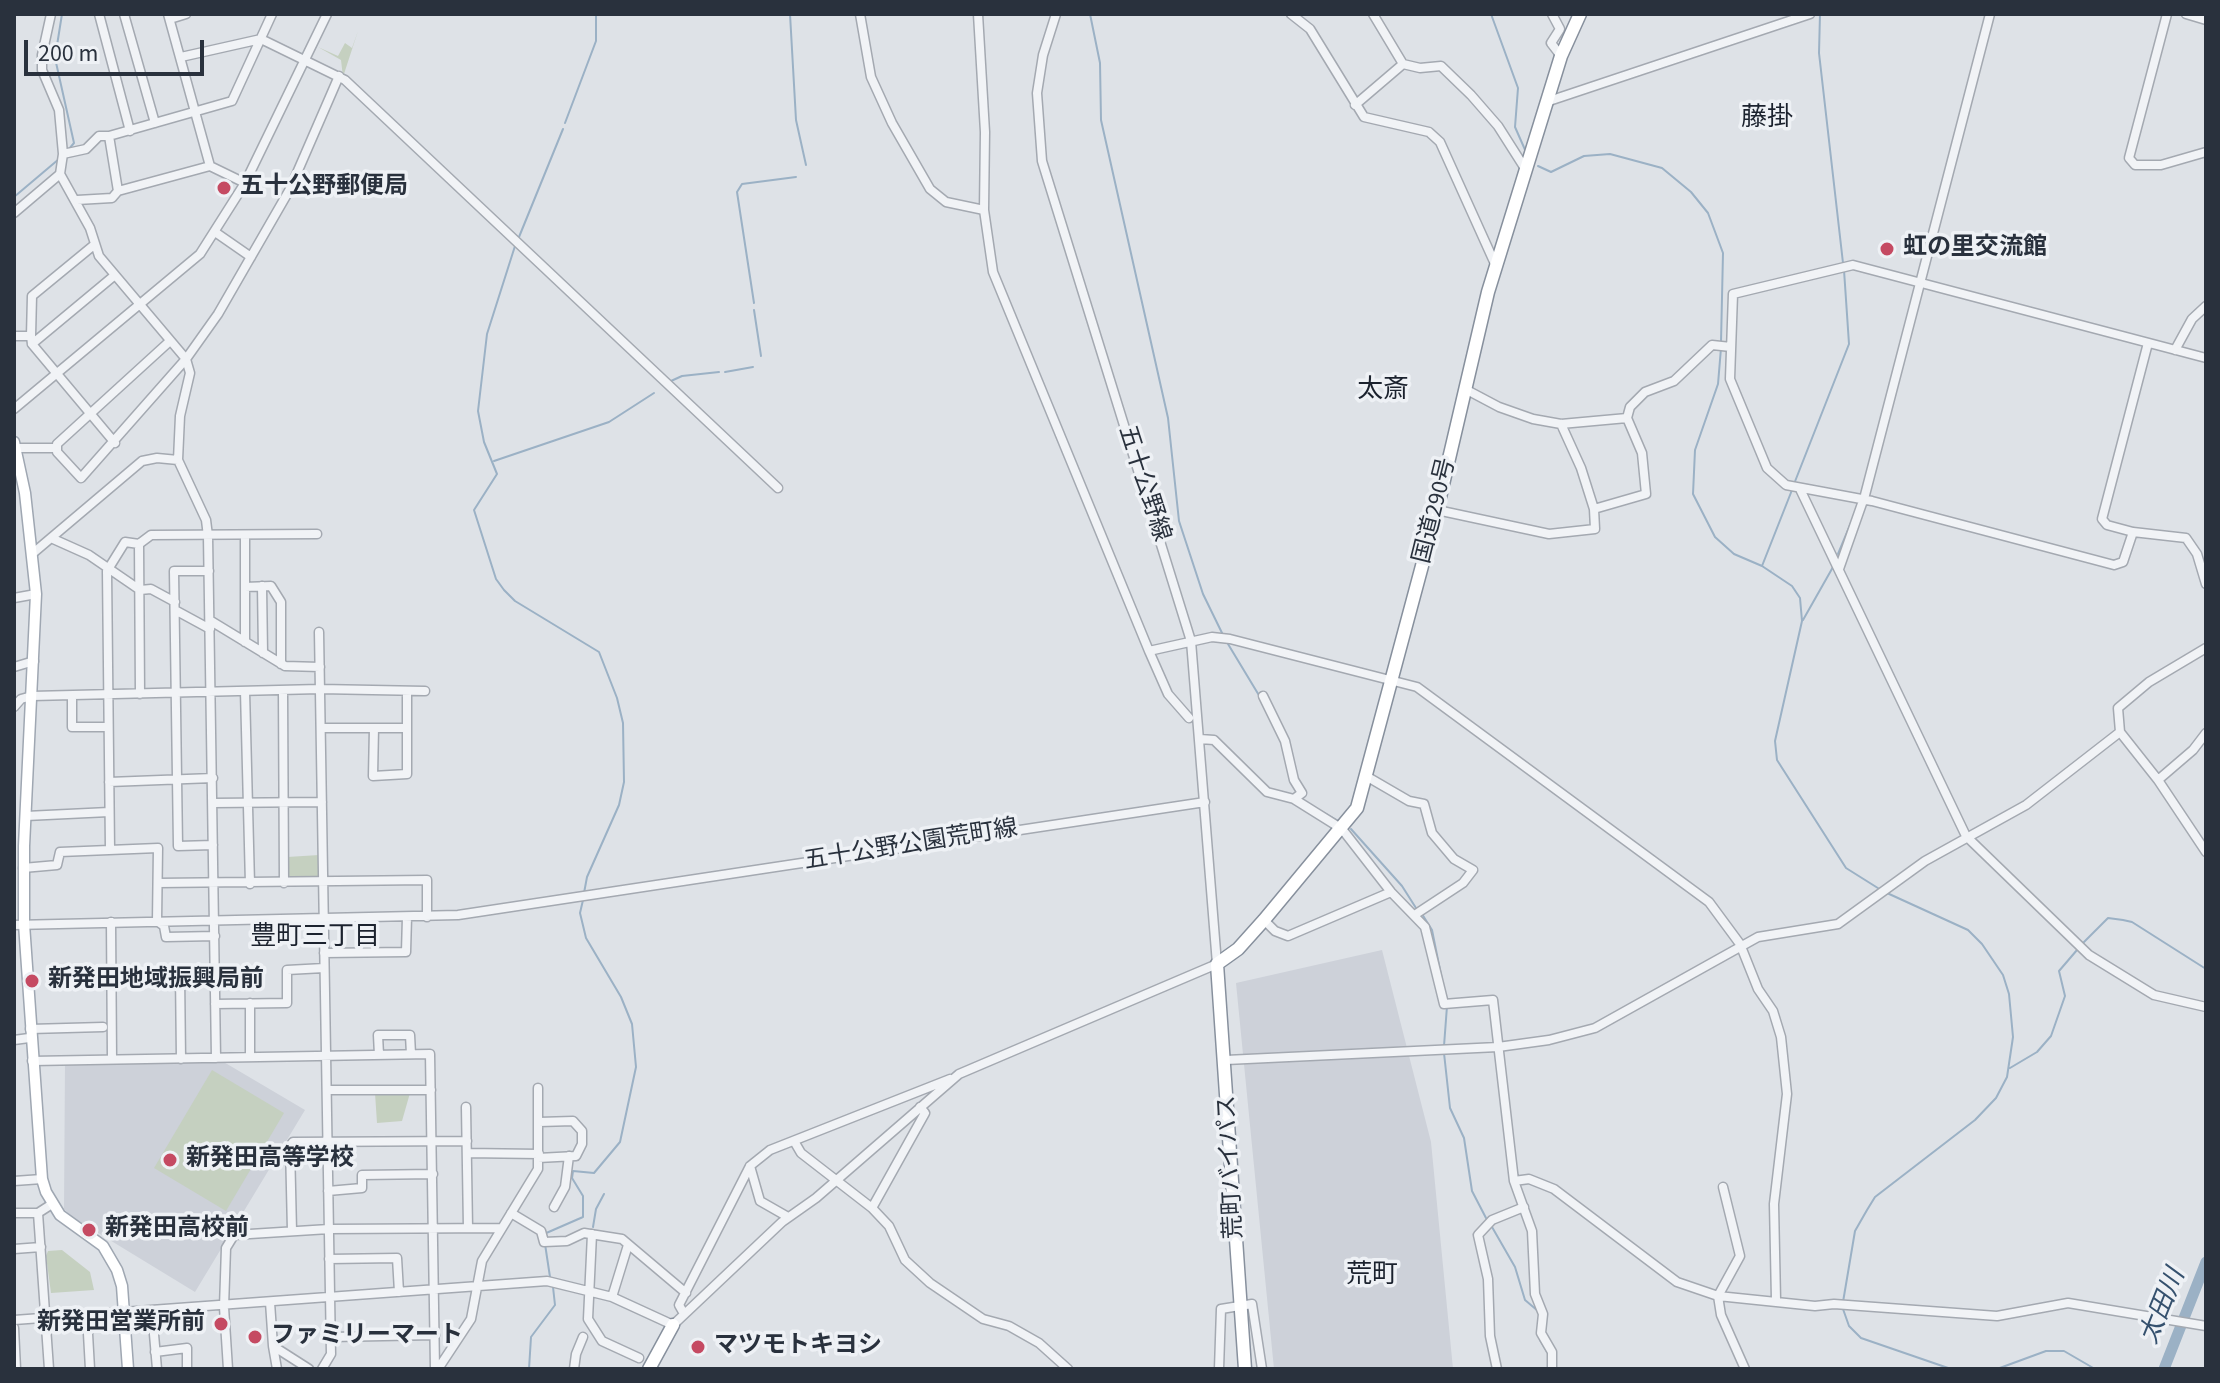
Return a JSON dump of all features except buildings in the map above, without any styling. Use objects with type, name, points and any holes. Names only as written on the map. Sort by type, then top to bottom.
[{"type":"highway","name":"国道290号","points":[[1217,964],[1264,920],[1357,808],[1437,510],[1496,267],[1561,56],[1580,14]]},
{"type":"highway","name":"荒町バイパス","points":[[1217,964],[1245,1369]]},
{"type":"highway","points":[[649,1369],[673,1325]]},
{"type":"main road","points":[[15,445],[25,493],[36,594],[26,816],[19,846],[23,868],[19,924],[42,1179],[52,1204],[69,1223],[103,1246],[122,1286],[128,1369]]},
{"type":"street","points":[[51,14],[42,70],[59,110],[63,154],[60,174],[70,195],[77,200],[99,256],[186,359],[190,373],[180,416],[178,460],[206,520],[208,536],[216,1058]]},
{"type":"street","points":[[99,14],[130,131]]},
{"type":"street","points":[[124,14],[155,123]]},
{"type":"street","points":[[186,14],[169,16],[210,166]]},
{"type":"street","points":[[63,154],[86,149],[99,136],[130,131],[232,101],[272,14]]},
{"type":"street","points":[[14,409],[200,254],[245,183],[327,14]]},
{"type":"street","points":[[860,14],[871,77],[892,123],[930,189],[938,200],[984,210]]},
{"type":"street","points":[[978,14],[985,132],[984,210],[996,281],[1149,651],[1168,694],[1189,718]]},
{"type":"street","name":"五十公野線","points":[[1056,14],[1043,55],[1037,93],[1042,161],[1191,641],[1217,964]]},
{"type":"street","points":[[1291,14],[1310,29],[1364,117],[1429,132],[1440,142],[1496,267]]},
{"type":"street","points":[[1373,14],[1403,64],[1420,68],[1441,66],[1498,126],[1526,170]]},
{"type":"street","points":[[1552,14],[1560,29],[1551,43],[1561,56]]},
{"type":"street","points":[[1546,102],[1810,14]]},
{"type":"street","points":[[1839,569],[1864,500],[1990,14]]},
{"type":"street","points":[[2167,14],[2129,158],[2135,165],[2161,165],[2206,152]]},
{"type":"street","points":[[2186,14],[2206,20]]},
{"type":"street","points":[[181,57],[261,39],[339,76],[778,488]]},
{"type":"street","points":[[1355,105],[1403,64]]},
{"type":"street","points":[[15,445],[56,448],[81,478],[115,443],[186,359],[218,314],[290,189],[339,76]]},
{"type":"street","points":[[109,136],[118,191]]},
{"type":"street","points":[[77,200],[112,198],[118,191],[210,166],[245,183]]},
{"type":"street","points":[[14,213],[60,174]]},
{"type":"street","points":[[215,232],[251,257]]},
{"type":"street","points":[[32,340],[32,296],[94,245]]},
{"type":"street","points":[[2133,532],[2123,562],[2114,565],[1864,500],[1786,485],[1767,468],[1730,379],[1733,294],[1849,265],[2206,358]]},
{"type":"street","points":[[32,340],[115,275]]},
{"type":"street","points":[[2175,350],[2192,319],[2206,306]]},
{"type":"street","points":[[14,336],[32,340],[115,443]]},
{"type":"street","points":[[56,448],[170,341]]},
{"type":"street","points":[[2148,343],[2102,519],[2107,525],[2133,532],[2186,538],[2197,554],[2206,584]]},
{"type":"street","points":[[1594,509],[1646,494],[1642,453],[1627,418],[1630,407],[1645,392],[1674,381],[1712,345],[1731,347]]},
{"type":"street","points":[[1465,389],[1499,407],[1561,424],[1627,418]]},
{"type":"street","points":[[1437,510],[1557,534],[1595,529],[1594,509],[1561,424]]},
{"type":"street","points":[[32,554],[142,461],[157,458],[178,460]]},
{"type":"street","points":[[1800,489],[1966,836],[2089,955],[2154,995],[2206,1007]]},
{"type":"street","points":[[110,849],[107,571],[125,542],[139,544],[151,535],[317,534]]},
{"type":"street","points":[[245,535],[245,642]]},
{"type":"street","points":[[51,538],[89,555],[107,571],[140,590],[151,589],[175,606],[281,664],[320,667]]},
{"type":"street","points":[[139,544],[140,694]]},
{"type":"street","points":[[209,571],[174,571],[177,778],[178,846],[213,845]]},
{"type":"street","points":[[262,586],[263,653]]},
{"type":"street","points":[[245,587],[271,586],[281,602],[281,664]]},
{"type":"street","points":[[14,598],[36,594]]},
{"type":"street","points":[[319,632],[331,1337],[331,1354],[322,1369]]},
{"type":"street","points":[[1149,651],[1191,641],[1230,639],[1392,680],[1431,695],[1709,902],[1740,944],[1758,989],[1773,1011],[1781,1037],[1787,1094],[1774,1204],[1776,1300]]},
{"type":"street","points":[[2206,648],[2129,697],[2118,708],[2120,732],[2158,780],[2206,852]]},
{"type":"street","points":[[14,667],[34,661]]},
{"type":"street","points":[[14,707],[21,699],[32,696],[320,689],[425,691]]},
{"type":"street","points":[[245,691],[250,884]]},
{"type":"street","points":[[283,691],[284,883]]},
{"type":"street","points":[[374,728],[373,776],[407,774],[407,691]]},
{"type":"street","points":[[72,696],[72,727],[108,727]]},
{"type":"street","points":[[1263,696],[1285,741],[1294,780],[1302,793],[1294,799]]},
{"type":"street","points":[[321,728],[407,728]]},
{"type":"street","points":[[1226,1060],[1498,1047],[1549,1040],[1595,1028],[1740,944],[1758,937],[1831,927],[1966,836],[2026,805],[2120,732]]},
{"type":"street","points":[[2158,780],[2193,750],[2206,733]]},
{"type":"street","points":[[1200,739],[1214,740],[1267,792],[1294,799],[1342,829],[1391,892],[1416,914],[1431,945],[1444,1004],[1493,1000],[1514,1181],[1532,1231],[1535,1294],[1543,1314],[1541,1333],[1552,1352],[1552,1369]]},
{"type":"street","points":[[1366,776],[1409,801],[1424,804],[1432,833],[1454,859],[1473,870],[1463,883],[1416,914]]},
{"type":"street","points":[[109,782],[213,778]]},
{"type":"street","points":[[213,803],[322,802]]},
{"type":"street","name":"五十公野公園荒町線","points":[[427,917],[1205,802]]},
{"type":"street","points":[[26,816],[109,812]]},
{"type":"street","points":[[23,868],[57,865],[60,852],[158,848],[157,921]]},
{"type":"street","points":[[19,924],[427,917],[427,880],[158,883]]},
{"type":"street","points":[[1264,920],[1275,931],[1288,936],[1391,892]]},
{"type":"street","points":[[324,953],[406,952],[407,917]]},
{"type":"street","points":[[157,921],[164,926],[166,937],[215,936]]},
{"type":"street","points":[[111,922],[112,1059]]},
{"type":"street","points":[[14,1320],[551,1282],[612,1297],[673,1325],[683,1312],[788,1217],[974,1065],[1178,984],[1217,964]]},
{"type":"street","points":[[215,1004],[287,1003],[287,970],[324,968]]},
{"type":"street","points":[[181,1059],[180,974],[215,972]]},
{"type":"street","points":[[250,1003],[250,1056]]},
{"type":"street","points":[[14,1040],[30,1034],[103,1027]]},
{"type":"street","points":[[379,1055],[378,1035],[410,1035],[411,1054]]},
{"type":"street","points":[[32,1061],[430,1054],[436,1369]]},
{"type":"street","points":[[683,1312],[679,1305],[750,1166],[770,1150],[956,1077]]},
{"type":"street","points":[[436,1369],[471,1319],[482,1261],[538,1169],[538,1088]]},
{"type":"street","points":[[327,1090],[431,1090]]},
{"type":"street","points":[[466,1107],[468,1228]]},
{"type":"street","points":[[872,1208],[925,1113],[920,1107]]},
{"type":"street","points":[[467,1153],[576,1156],[582,1144],[582,1131],[573,1121],[539,1122]]},
{"type":"street","points":[[292,1231],[290,1146],[293,1142],[467,1141]]},
{"type":"street","points":[[794,1141],[801,1153],[872,1208],[889,1226],[905,1260],[930,1283],[983,1319],[1009,1326],[1039,1343],[1068,1369]]},
{"type":"street","points":[[554,1207],[565,1187],[569,1156]]},
{"type":"street","points":[[750,1166],[760,1201],[788,1217]]},
{"type":"street","points":[[328,1191],[362,1188],[362,1175],[433,1174]]},
{"type":"street","points":[[14,1181],[42,1179]]},
{"type":"street","points":[[1514,1181],[1529,1179],[1554,1189],[1677,1282],[1718,1296],[1815,1306],[1834,1304],[1997,1316],[2068,1303],[2206,1326]]},
{"type":"street","points":[[1723,1187],[1740,1256],[1718,1296],[1721,1315],[1745,1369]]},
{"type":"street","points":[[14,1213],[38,1213],[52,1204]]},
{"type":"street","points":[[1497,1369],[1490,1336],[1488,1279],[1478,1235],[1492,1220],[1524,1207]]},
{"type":"street","points":[[38,1213],[49,1369]]},
{"type":"street","points":[[511,1213],[541,1231],[546,1241],[592,1234],[622,1239],[686,1293]]},
{"type":"street","points":[[228,1369],[224,1307],[226,1248],[234,1235],[329,1229],[501,1228]]},
{"type":"street","points":[[592,1234],[588,1319],[594,1333],[602,1341],[639,1358]]},
{"type":"street","points":[[612,1297],[628,1245]]},
{"type":"street","points":[[14,1249],[41,1247]]},
{"type":"street","points":[[329,1259],[397,1258],[399,1292]]},
{"type":"street","points":[[270,1302],[277,1369]]},
{"type":"street","points":[[1219,1369],[1221,1309],[1252,1304],[1262,1369]]},
{"type":"street","points":[[152,1311],[157,1369]]},
{"type":"street","points":[[87,1316],[90,1369]]},
{"type":"street","points":[[14,1328],[16,1369]]},
{"type":"street","points":[[331,1337],[435,1335]]},
{"type":"street","points":[[574,1369],[583,1337]]},
{"type":"street","points":[[273,1346],[309,1369]]},
{"type":"street","points":[[155,1352],[187,1348],[187,1369]]},
{"type":"shaded area","points":[[1382,950],[1431,1142],[1453,1369],[1274,1369],[1236,983]]},
{"type":"shaded area","name":"新発田高等学校","points":[[222,1061],[305,1110],[195,1292],[72,1217],[64,1209],[65,1064]]},
{"type":"green space","points":[[358,31],[343,77],[341,60],[318,47],[338,56],[345,43],[352,48]]},
{"type":"green space","points":[[319,855],[320,879],[288,880],[287,857]]},
{"type":"green space","points":[[212,1070],[284,1113],[226,1211],[154,1168]]},
{"type":"green space","points":[[375,1093],[410,1093],[402,1121],[377,1123]]},
{"type":"green space","points":[[62,1250],[90,1272],[94,1290],[51,1293],[46,1256],[48,1251]]},
{"type":"waterway","points":[[62,14],[55,58],[74,143],[69,149]]},
{"type":"waterway","points":[[565,123],[596,41],[596,14]]},
{"type":"waterway","points":[[790,14],[796,120],[806,165]]},
{"type":"waterway","points":[[1090,14],[1100,63],[1101,120],[1168,418],[1179,521],[1203,594],[1223,635]]},
{"type":"waterway","points":[[1491,14],[1518,88],[1515,127],[1526,152]]},
{"type":"waterway","points":[[1820,14],[1819,53],[1843,263]]},
{"type":"waterway","points":[[519,237],[563,129]]},
{"type":"waterway","points":[[1538,166],[1551,172],[1584,156],[1610,154],[1662,168],[1691,192],[1708,213],[1723,253],[1721,342]]},
{"type":"waterway","points":[[14,197],[59,159]]},
{"type":"waterway","points":[[754,303],[737,192],[742,184],[796,177]]},
{"type":"waterway","points":[[515,246],[487,334],[478,411],[484,442],[497,474],[474,510],[496,579],[504,590],[515,601],[599,652],[617,698],[623,723],[624,782],[619,805],[587,877],[584,893]]},
{"type":"waterway","points":[[1794,484],[1849,344],[1844,270]]},
{"type":"waterway","points":[[754,310],[761,356]]},
{"type":"waterway","points":[[1721,348],[1718,384],[1695,450],[1693,494],[1715,537],[1734,554],[1762,566],[1792,586],[1800,598],[1802,621],[1775,741],[1777,760],[1846,868],[1881,890]]},
{"type":"waterway","points":[[725,372],[753,367]]},
{"type":"waterway","points":[[671,381],[682,376],[719,372]]},
{"type":"waterway","points":[[494,461],[609,422],[654,393]]},
{"type":"waterway","points":[[1762,566],[1792,490]]},
{"type":"waterway","points":[[1838,554],[1853,518]]},
{"type":"waterway","points":[[1803,620],[1833,567]]},
{"type":"waterway","points":[[1228,644],[1260,697]]},
{"type":"waterway","points":[[1321,811],[1340,822]]},
{"type":"waterway","points":[[1351,829],[1402,886],[1416,908]]},
{"type":"waterway","points":[[1843,1302],[1855,1231],[1875,1197],[1975,1120],[1996,1098],[2007,1077],[2013,1037],[2009,994],[2003,975],[1982,944],[1968,930],[1887,893]]},
{"type":"waterway","points":[[544,1234],[583,1217],[583,1196],[572,1178],[573,1171],[594,1173],[620,1142],[636,1067],[632,1024],[621,997],[586,938],[580,913],[583,900]]},
{"type":"waterway","points":[[1422,914],[1432,930],[1442,980]]},
{"type":"waterway","points":[[2081,945],[2108,918],[2123,920],[2132,922],[2206,969]]},
{"type":"waterway","points":[[2010,1068],[2037,1052],[2051,1036],[2065,996],[2059,971],[2077,950]]},
{"type":"waterway","points":[[1444,1046],[1447,1006]]},
{"type":"waterway","points":[[1444,1053],[1450,1108],[1464,1138],[1472,1191],[1486,1218]]},
{"type":"waterway","points":[[593,1227],[596,1209],[604,1194]]},
{"type":"waterway","points":[[1492,1227],[1515,1267],[1525,1300],[1538,1311]]},
{"type":"waterway","points":[[545,1244],[550,1277]]},
{"type":"waterway","name":"太田川","points":[[2164,1369],[2206,1262]]},
{"type":"waterway","points":[[529,1369],[531,1337],[555,1305],[553,1287]]},
{"type":"waterway","points":[[1843,1309],[1849,1326],[1861,1338],[1951,1369]]},
{"type":"waterway","points":[[1540,1340],[1549,1355]]},
{"type":"waterway","points":[[1997,1369],[2046,1351],[2064,1351],[2095,1369]]},
{"type":"place","name":"五十公野郵便局","points":[[224,188]]},
{"type":"place","name":"虹の里交流館","points":[[1887,249]]},
{"type":"place","name":"新発田地域振興局前","points":[[32,981]]},
{"type":"place","name":"新発田高等学校","points":[[170,1160]]},
{"type":"place","name":"新発田高校前","points":[[89,1230]]},
{"type":"place","name":"新発田営業所前","points":[[221,1324]]},
{"type":"place","name":"ファミリーマート","points":[[255,1337]]},
{"type":"place","name":"マツモトキヨシ","points":[[698,1347]]},
{"type":"district","name":"藤掛","points":[[1767,119]]},
{"type":"district","name":"太斎","points":[[1383,391]]},
{"type":"district","name":"豊町三丁目","points":[[315,938]]},
{"type":"district","name":"荒町","points":[[1372,1276]]}]
